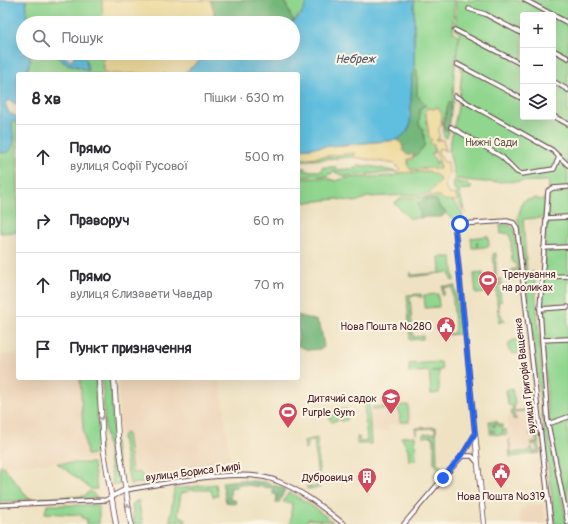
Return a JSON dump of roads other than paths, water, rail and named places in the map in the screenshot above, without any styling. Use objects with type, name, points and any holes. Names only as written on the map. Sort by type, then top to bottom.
[{"type":"street","points":[[525,0],[547,12]]},
{"type":"street","points":[[468,9],[485,14],[520,32]]},
{"type":"street","points":[[556,17],[568,23]]},
{"type":"street","points":[[454,30],[520,64]]},
{"type":"street","points":[[556,52],[568,58]]},
{"type":"street","points":[[457,64],[520,97]]},
{"type":"street","points":[[556,83],[568,90]]},
{"type":"street","points":[[455,96],[552,150],[568,165]]},
{"type":"street","points":[[556,118],[568,124]]},
{"type":"street","points":[[451,128],[502,157],[517,172],[522,174],[554,169],[559,157]]},
{"type":"street","points":[[568,187],[553,188],[548,192],[540,309],[548,424],[568,523]]},
{"type":"street","points":[[546,218],[568,217]]},
{"type":"street","name":"вулиця Григорія Ващенка","points":[[475,434],[455,228],[460,224],[511,221],[516,225],[551,524]]},
{"type":"street","points":[[544,248],[568,247]]},
{"type":"street","points":[[542,277],[568,276]]},
{"type":"street","points":[[540,309],[568,307]]},
{"type":"street","points":[[542,340],[568,339]]},
{"type":"street","points":[[99,380],[102,430],[116,524]]},
{"type":"street","points":[[114,380],[117,426],[131,524]]},
{"type":"street","points":[[548,424],[568,417]]},
{"type":"street","points":[[404,524],[462,456],[475,434]]},
{"type":"street","points":[[475,434],[484,524]]},
{"type":"street","points":[[462,456],[472,456],[478,464]]},
{"type":"street","name":"вулиця Бориса Гмирі","points":[[125,490],[225,476],[264,477],[277,480],[304,494],[344,524]]},
{"type":"street","points":[[0,505],[106,500],[125,490]]},
{"type":"water","points":[[0,0],[26,0],[27,16],[16,16],[16,60],[30,60],[30,62],[27,72],[16,72],[16,104],[9,100],[5,103],[9,113],[16,116],[16,122],[13,120],[12,125],[14,143],[9,152],[0,153]]},
{"type":"water","name":"Небреж","points":[[308,0],[414,0],[414,68],[412,74],[410,126],[406,133],[397,140],[300,149],[300,72],[186,72],[201,60],[300,60],[301,15]]},
{"type":"water","points":[[62,60],[86,60],[88,71],[84,69],[65,63]]},
{"type":"place","name":"Тренування на роликах","points":[[488,297]]},
{"type":"place","name":"Нова Пошта №280","points":[[446,343]]},
{"type":"place","name":"Дитячий садок","points":[[391,415]]},
{"type":"place","name":"Purple Gym","points":[[288,429]]},
{"type":"place","name":"Нова Пошта №319","points":[[501,489]]},
{"type":"place","name":"Дубровиця","points":[[367,494]]},
{"type":"park label","name":"Нижні Сади","points":[[491,142]]}]
